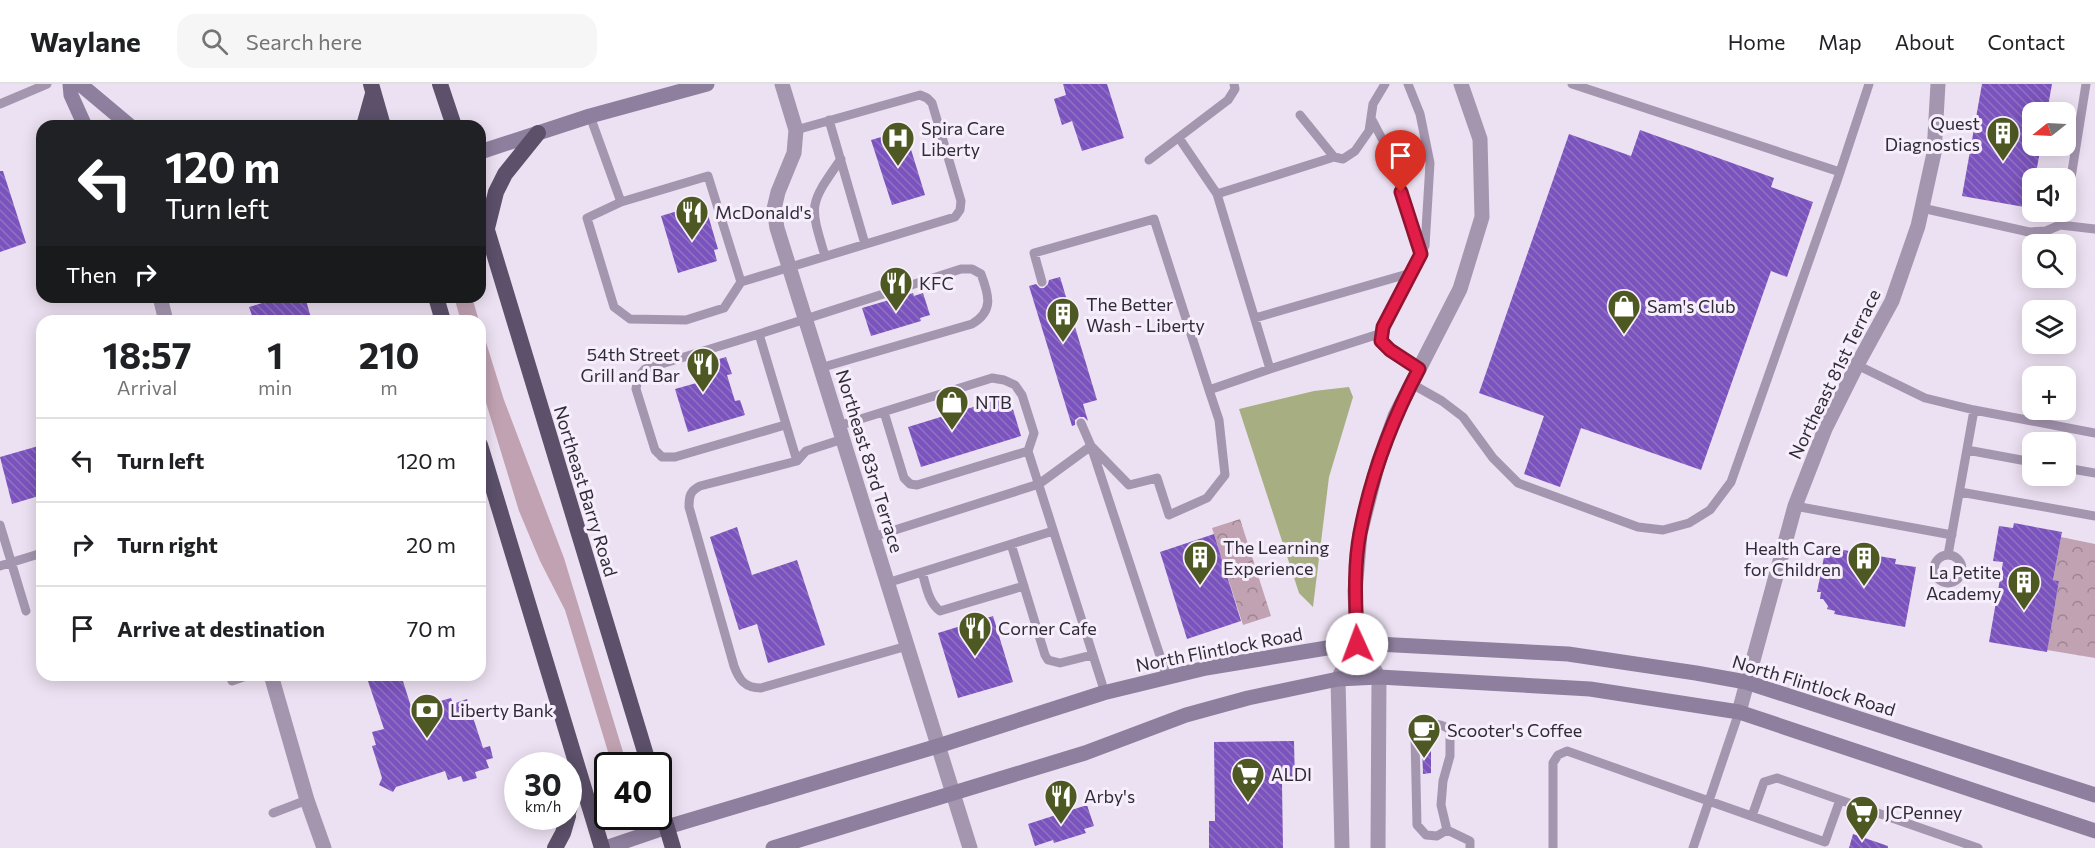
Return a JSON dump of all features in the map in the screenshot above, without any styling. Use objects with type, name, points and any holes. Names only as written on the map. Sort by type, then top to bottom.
[{"type":"highway","points":[[440,84],[452,120]]},
{"type":"highway","points":[[365,120],[372,88]]},
{"type":"highway","points":[[372,88],[381,120]]},
{"type":"highway","points":[[486,229],[496,192],[505,174],[538,133]]},
{"type":"highway","name":"Northeast Barry Road","points":[[486,229],[644,752]]},
{"type":"highway","points":[[486,466],[573,752]]},
{"type":"highway","points":[[582,782],[603,848]]},
{"type":"highway","points":[[555,848],[564,830]]},
{"type":"highway","points":[[668,830],[673,848]]},
{"type":"main road","points":[[70,84],[71,95],[82,120]]},
{"type":"main road","points":[[80,84],[123,120]]},
{"type":"main road","points":[[486,150],[590,116],[707,84]]},
{"type":"main road","name":"North Flintlock Road","points":[[672,825],[938,746],[1105,693],[1206,668],[1357,644],[1568,654],[1696,672],[1746,682],[2095,795]]},
{"type":"main road","points":[[773,848],[1085,753],[1186,715],[1248,698],[1338,679],[1379,677],[1590,689],[1739,712],[2095,831]]},
{"type":"main road","name":"North Flintlock Road","points":[[603,848],[655,830]]},
{"type":"street","name":"Northeast 83rd Terrace","points":[[782,84],[796,130],[794,153],[778,192],[774,209],[777,228],[970,848]]},
{"type":"street","points":[[1342,848],[1338,679],[1357,644],[1355,591],[1360,534],[1378,463],[1395,416],[1460,289],[1482,217],[1480,139],[1461,84]]},
{"type":"street","name":"Northeast 81st Terrace","points":[[1739,712],[1795,506],[1825,429],[1892,301],[1918,226],[1934,153],[1938,84]]},
{"type":"street","points":[[1357,644],[1379,677],[1378,848]]},
{"type":"street","points":[[273,681],[307,800],[324,848]]},
{"type":"lane","points":[[0,104],[47,84]]},
{"type":"lane","points":[[1149,160],[1228,100],[1234,84]]},
{"type":"lane","points":[[1217,194],[1334,157],[1343,159],[1355,151],[1369,131],[1373,104],[1385,84]]},
{"type":"lane","points":[[1407,84],[1420,114],[1430,163],[1425,246],[1383,327],[1381,341],[1390,350],[1419,369]]},
{"type":"lane","points":[[1572,84],[1840,172]]},
{"type":"lane","points":[[1412,384],[1442,401],[1463,417],[1494,458],[1518,483],[1638,527],[1664,530],[1689,523],[1710,510],[1731,482],[1869,84]]},
{"type":"lane","points":[[2072,168],[2086,84]]},
{"type":"lane","points":[[741,282],[708,176],[621,202],[587,218],[614,307],[630,319],[686,320],[724,308],[741,282],[955,217],[960,210],[961,201],[933,104],[927,98],[920,95],[796,130]]},
{"type":"lane","points":[[1300,115],[1334,157]]},
{"type":"lane","points":[[590,116],[621,202]]},
{"type":"lane","points":[[1371,118],[1389,150],[1421,254]]},
{"type":"lane","points":[[829,120],[865,244]]},
{"type":"lane","points":[[1179,138],[1217,194],[1270,369]]},
{"type":"lane","points":[[825,256],[815,222],[814,203],[840,159]]},
{"type":"lane","points":[[1922,208],[2029,232],[2046,231],[2061,225],[2095,228]]},
{"type":"lane","points":[[1042,282],[1034,253],[1154,219],[1219,420],[1225,475],[1207,498],[1169,515],[1157,478],[1129,485],[1091,446]]},
{"type":"lane","points":[[785,425],[675,457],[662,457],[655,450],[636,389],[638,377],[645,369],[806,320],[961,269],[972,269],[981,274],[988,304],[983,318],[972,324],[820,368]]},
{"type":"lane","points":[[1254,318],[1411,273]]},
{"type":"lane","points":[[1209,390],[1382,333]]},
{"type":"lane","points":[[759,334],[797,461]]},
{"type":"lane","points":[[1857,365],[1925,398],[1974,410],[2095,433]]},
{"type":"lane","points":[[907,646],[761,688],[751,688],[742,683],[738,677],[689,498],[692,490],[700,486],[797,461],[806,451],[884,412],[992,378],[1004,380],[1016,385],[1022,395],[1034,433],[1028,451],[1105,693]]},
{"type":"lane","points":[[1948,555],[1974,410]]},
{"type":"lane","points":[[884,412],[904,477],[910,484],[917,485],[1028,451]]},
{"type":"lane","points":[[1081,423],[1091,446],[1167,677]]},
{"type":"lane","points":[[873,537],[1039,484],[1091,446]]},
{"type":"lane","points":[[1967,450],[2022,460]]},
{"type":"lane","points":[[2076,470],[2095,473]]},
{"type":"lane","points":[[1960,492],[2095,516]]},
{"type":"lane","points":[[1795,506],[1952,535]]},
{"type":"lane","points":[[0,525],[26,610]]},
{"type":"lane","points":[[887,583],[1053,531]]},
{"type":"lane","points":[[1011,544],[1048,660],[1060,663],[1092,655]]},
{"type":"lane","points":[[0,566],[36,556]]},
{"type":"lane","points":[[922,572],[934,607],[940,611],[1024,586]]},
{"type":"lane","points":[[1693,848],[1739,712]]},
{"type":"lane","points":[[1430,723],[1442,724],[1450,730],[1450,756],[1443,781],[1441,805],[1447,830],[1437,836],[1426,835],[1417,825],[1415,737],[1419,730],[1430,723]]},
{"type":"lane","points":[[1553,848],[1552,763],[1558,755],[1567,751],[1752,816],[1823,845],[1840,800]]},
{"type":"lane","points":[[1752,816],[1764,782],[1778,778],[1978,848]]},
{"type":"lane","points":[[273,813],[307,800]]},
{"type":"lane","points":[[1447,830],[1470,841],[1470,848]]},
{"type":"green space","points":[[456,303],[474,303],[477,315],[459,315]]},
{"type":"green space","points":[[486,342],[504,400],[564,558],[623,752],[608,752],[565,610],[540,561],[519,511],[486,403]]},
{"type":"green space","points":[[1240,519],[1271,616],[1243,625],[1212,528]]},
{"type":"green space","points":[[2061,537],[2095,544],[2095,658],[2047,650],[2059,581],[2053,580]]},
{"type":"shaded area","points":[[1349,387],[1353,397],[1329,477],[1313,607],[1299,593],[1239,409],[1314,391]]},
{"type":"building","points":[[1063,84],[1107,84],[1124,138],[1082,151],[1072,121],[1062,125],[1054,99],[1066,95]]},
{"type":"building","name":"Quest Diagnostics","points":[[1982,84],[2052,84],[2049,102],[2022,102],[2022,156],[2039,156],[2037,168],[2022,168],[2022,207],[1962,196]]},
{"type":"building","name":"Spira Care Liberty","points":[[905,130],[925,195],[892,205],[871,140]]},
{"type":"building","name":"Sam's Club","points":[[1640,130],[1774,178],[1771,187],[1813,202],[1787,277],[1771,271],[1701,470],[1581,428],[1560,487],[1524,474],[1544,416],[1479,393],[1569,134],[1631,156]]},
{"type":"building","points":[[0,171],[3,171],[26,243],[0,252]]},
{"type":"building","name":"McDonald's","points":[[697,205],[699,210],[703,208],[708,215],[718,249],[714,250],[717,261],[678,273],[661,216]]},
{"type":"building","name":"The Better Wash - Liberty","points":[[1060,277],[1097,400],[1083,404],[1088,421],[1084,417],[1079,417],[1072,426],[1029,286],[1036,284],[1044,288],[1049,280]]},
{"type":"building","name":"KFC","points":[[913,293],[914,296],[923,293],[930,315],[920,318],[921,321],[871,336],[862,308]]},
{"type":"building","points":[[262,303],[307,303],[310,315],[252,315],[249,307]]},
{"type":"building","name":"54th Street Grill and Bar","points":[[726,357],[732,374],[727,375],[735,401],[740,400],[745,415],[688,432],[675,389],[700,382],[695,366]]},
{"type":"building","points":[[1009,396],[1021,436],[921,467],[908,427]]},
{"type":"building","points":[[36,447],[36,497],[12,504],[0,457]]},
{"type":"building","name":"La Petite Academy","points":[[2014,523],[2062,532],[2053,580],[2059,581],[2047,652],[1989,642],[2003,562],[1993,561],[1999,526],[2013,528]]},
{"type":"building","points":[[737,527],[752,575],[797,560],[825,645],[768,663],[757,624],[739,630],[710,537]]},
{"type":"building","name":"The Learning Experience","points":[[1214,534],[1241,621],[1187,639],[1160,552]]},
{"type":"building","name":"Health Care for Children","points":[[1826,547],[1896,559],[1895,564],[1916,567],[1905,627],[1834,614],[1835,611],[1827,609],[1828,606],[1823,599],[1820,599],[1821,592],[1817,592]]},
{"type":"building","name":"Corner Cafe","points":[[993,616],[1013,682],[958,698],[938,633]]},
{"type":"building","name":"Liberty Bank","points":[[368,681],[403,681],[414,716],[439,708],[437,702],[451,698],[453,704],[467,699],[483,748],[490,746],[493,758],[486,760],[489,768],[475,772],[477,778],[463,782],[461,776],[448,780],[445,771],[396,787],[393,792],[379,785],[382,778],[372,746],[376,745],[372,732],[384,729]]},
{"type":"building","name":"ALDI","points":[[1294,741],[1295,784],[1282,784],[1283,848],[1209,848],[1209,821],[1215,821],[1214,742]]},
{"type":"building","points":[[1422,744],[1431,744],[1431,773],[1423,774]]},
{"type":"building","name":"Arby's","points":[[1087,805],[1094,826],[1084,829],[1086,833],[1035,846],[1028,824]]},
{"type":"building","name":"JCPenney","points":[[1853,834],[1888,846],[1888,848],[1849,848]]},
{"type":"place","name":"Quest Diagnostics","points":[[2003,162]]},
{"type":"place","name":"Spira Care Liberty","points":[[898,167]]},
{"type":"place","name":"McDonald's","points":[[692,241]]},
{"type":"place","name":"KFC","points":[[896,312]]},
{"type":"place","name":"Sam's Club","points":[[1624,335]]},
{"type":"place","name":"The Better Wash - Liberty","points":[[1063,343]]},
{"type":"place","name":"54th Street Grill and Bar","points":[[703,393]]},
{"type":"place","name":"NTB","points":[[952,431]]},
{"type":"place","name":"The Learning Experience","points":[[1200,586]]},
{"type":"place","name":"Health Care for Children","points":[[1864,587]]},
{"type":"place","name":"La Petite Academy","points":[[2024,611]]},
{"type":"place","name":"Corner Cafe","points":[[975,657]]},
{"type":"place","name":"Liberty Bank","points":[[427,739]]},
{"type":"place","name":"Scooter's Coffee","points":[[1424,759]]},
{"type":"place","name":"ALDI","points":[[1248,803]]},
{"type":"place","name":"Arby's","points":[[1061,825]]},
{"type":"place","name":"JCPenney","points":[[1862,841]]},
{"type":"route","points":[[1357,644],[1355,591],[1360,534],[1378,463],[1395,416],[1419,369],[1390,350],[1381,341],[1383,327],[1421,254],[1401,192]]}]
